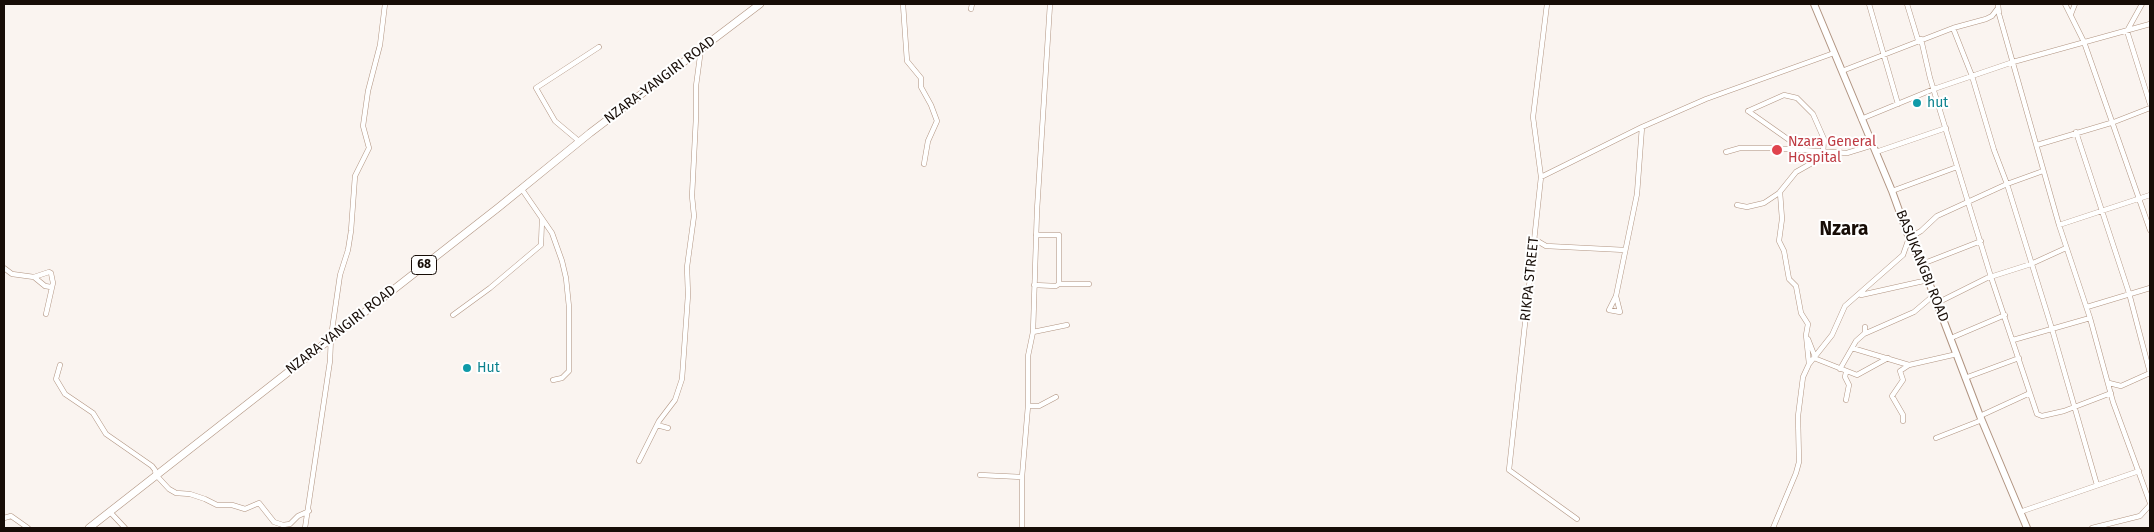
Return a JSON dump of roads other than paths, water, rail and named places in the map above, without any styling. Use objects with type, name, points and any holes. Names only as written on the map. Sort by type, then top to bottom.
[{"type":"main road","name":"NZARA-YANGIRI ROAD","points":[[89,528],[521,188],[760,4]]},
{"type":"street","points":[[305,528],[331,353],[331,337],[340,275],[348,250],[351,231],[355,176],[369,148],[364,126],[368,91],[380,45],[385,4]]},
{"type":"street","points":[[903,4],[907,61],[921,78],[921,87],[931,105],[937,122],[928,141],[924,164]]},
{"type":"street","points":[[1022,528],[1022,477],[1028,406],[1028,356],[1033,332],[1036,235],[1050,4]]},
{"type":"street","name":"RIKPA STREET","points":[[1547,4],[1533,117],[1541,177],[1509,470],[1577,519]]},
{"type":"street","name":"BASUKANGBI ROAD","points":[[1814,4],[1892,191],[1909,238],[1922,264],[1965,378],[2027,528]]},
{"type":"street","points":[[1869,4],[1898,104]]},
{"type":"street","points":[[1907,4],[1992,277],[2039,416],[2057,413],[2111,393]]},
{"type":"street","points":[[2065,4],[2084,42],[2114,122],[2150,230]]},
{"type":"street","points":[[2071,14],[2075,4]]},
{"type":"street","points":[[2142,4],[2127,31],[2150,104]]},
{"type":"street","points":[[1842,71],[1919,40],[1986,19],[1992,16],[1998,6]]},
{"type":"street","points":[[1998,6],[2043,171],[2066,248],[2087,307],[2113,402],[2150,504],[2142,514]]},
{"type":"street","points":[[1861,119],[1934,89],[2013,62],[2150,24]]},
{"type":"street","points":[[1953,28],[1972,76],[1994,150],[2007,184],[2098,485]]},
{"type":"street","points":[[580,142],[555,121],[536,88],[599,47]]},
{"type":"street","points":[[639,462],[657,425],[675,400],[682,378],[688,294],[687,267],[694,216],[692,196],[696,86],[701,48]]},
{"type":"street","points":[[1541,177],[1642,127],[1706,99],[1834,53]]},
{"type":"street","points":[[1737,205],[1747,207],[1764,202],[1780,192],[1796,172],[1819,159],[1823,153],[1824,139],[1813,114],[1797,98],[1784,95],[1748,111],[1792,142]]},
{"type":"street","points":[[2037,145],[2114,122],[2150,108]]},
{"type":"street","points":[[1616,296],[1637,194],[1642,127]]},
{"type":"street","points":[[1876,152],[1946,128]]},
{"type":"street","points":[[2076,132],[2103,211],[2150,373],[2120,386],[2109,383]]},
{"type":"street","points":[[1726,152],[1740,148],[1847,153],[1873,145]]},
{"type":"street","points":[[1892,191],[1958,166]]},
{"type":"street","points":[[1773,528],[1798,467],[1800,450],[1798,410],[1803,377],[1809,364],[1832,335],[1845,306],[1902,255],[1909,238],[1921,231],[1936,216],[2007,184],[2043,171]]},
{"type":"street","points":[[521,188],[552,233],[562,261],[568,294],[569,371],[562,378],[553,380]]},
{"type":"street","points":[[1780,192],[1782,219],[1779,242],[1784,251],[1789,279],[1796,286],[1801,313],[1806,320],[1809,364]]},
{"type":"street","points":[[2059,225],[2150,195]]},
{"type":"street","points":[[453,315],[490,288],[541,246],[542,219]]},
{"type":"street","points":[[1036,235],[1059,235],[1059,284]]},
{"type":"street","points":[[1534,239],[1546,246],[1625,250]]},
{"type":"street","points":[[1922,264],[1981,241]]},
{"type":"street","points":[[1937,303],[1992,277],[2031,264],[2066,248]]},
{"type":"street","points":[[4,268],[12,274],[34,277],[49,272],[52,277],[52,287],[46,314]]},
{"type":"street","points":[[34,277],[45,286],[52,287]]},
{"type":"street","points":[[1859,295],[1928,280]]},
{"type":"street","points":[[1034,285],[1089,284]]},
{"type":"street","points":[[2087,307],[2128,293],[2150,288]]},
{"type":"street","points":[[1840,369],[1852,348],[1864,334],[1914,312],[1934,296]]},
{"type":"street","points":[[1951,338],[2005,315]]},
{"type":"street","points":[[2014,340],[2090,318]]},
{"type":"street","points":[[1033,332],[1067,325]]},
{"type":"street","points":[[1864,334],[1865,327]]},
{"type":"street","points":[[1806,335],[1815,357],[1857,376],[1888,358]]},
{"type":"street","points":[[1852,348],[1909,365]]},
{"type":"street","points":[[1904,421],[1892,396],[1903,380],[1900,371],[1909,365],[1957,354]]},
{"type":"street","points":[[1965,378],[2019,358]]},
{"type":"street","points":[[60,365],[56,379],[65,394],[93,413],[106,434],[122,443],[152,466],[156,475],[169,489],[176,493],[190,494],[217,505],[232,505],[245,509],[260,504],[274,522],[283,526],[290,524],[298,516],[309,511]]},
{"type":"street","points":[[1846,372],[1845,377],[1849,385],[1846,400]]},
{"type":"street","points":[[1936,438],[2030,394]]},
{"type":"street","points":[[1028,406],[1039,406],[1056,397]]},
{"type":"street","points":[[2103,397],[2113,402]]},
{"type":"street","points":[[657,425],[668,428]]},
{"type":"street","points":[[2020,512],[2139,471]]},
{"type":"street","points":[[980,476],[1022,477]]},
{"type":"street","points":[[110,512],[125,528]]},
{"type":"street","points":[[2092,528],[2142,514],[2150,514]]},
{"type":"street","points":[[4,518],[11,516],[28,528]]},
{"type":"place","name":"hut","points":[[1917,103]]},
{"type":"place","name":"Nzara General Hospital","points":[[1777,150]]},
{"type":"place","name":"Hut","points":[[467,368]]},
{"type":"district","name":"Nzara","points":[[1844,230]]}]
